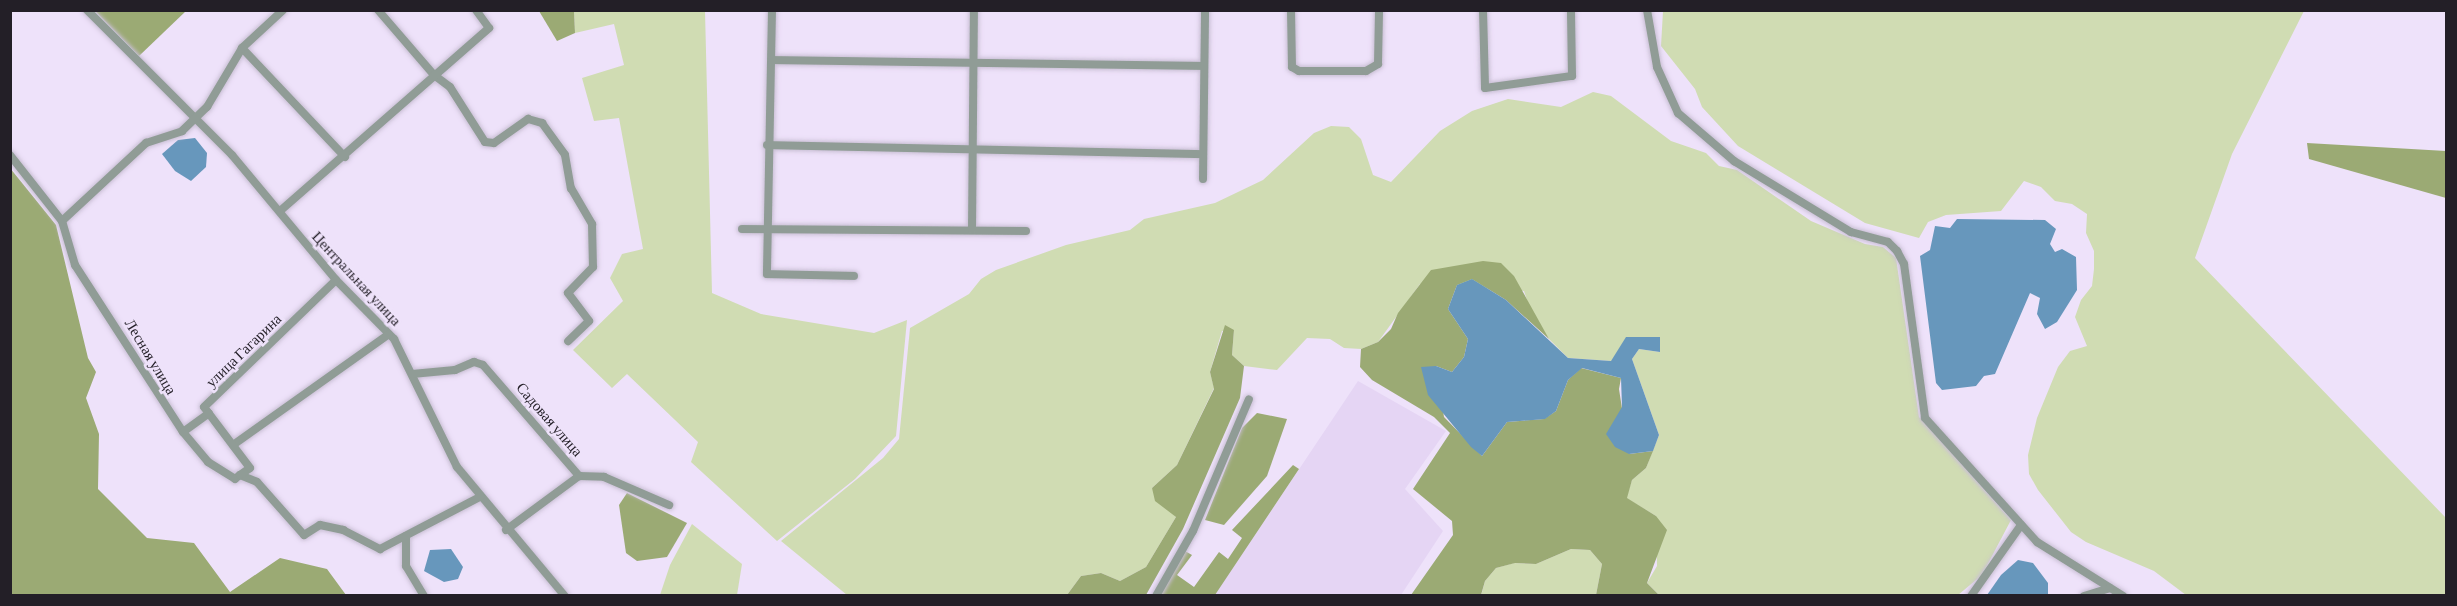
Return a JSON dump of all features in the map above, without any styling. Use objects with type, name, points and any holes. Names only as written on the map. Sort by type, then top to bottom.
[{"type":"street","name":"Центральная улица","points":[[87,10],[195,119],[280,211],[336,280],[389,334],[412,374],[457,467],[506,530],[565,596]]},
{"type":"street","points":[[62,221],[146,143],[182,131],[195,119],[207,107],[242,48],[283,10]]},
{"type":"street","points":[[378,10],[434,75],[450,87],[485,142],[494,143],[528,119],[542,123],[566,155],[571,188],[592,224],[593,267],[568,293],[589,321],[568,341]]},
{"type":"street","points":[[280,211],[345,157],[489,28],[476,10]]},
{"type":"street","points":[[772,10],[772,60],[767,145],[767,274],[854,276]]},
{"type":"street","points":[[972,230],[974,10]]},
{"type":"street","points":[[1203,179],[1205,10]]},
{"type":"street","points":[[1291,10],[1292,67],[1299,71],[1366,71],[1378,64],[1379,10]]},
{"type":"street","points":[[1483,10],[1485,88],[1572,76],[1571,10]]},
{"type":"street","points":[[1647,10],[1657,67],[1678,113],[1734,161],[1851,232],[1888,242],[1897,250],[1904,264],[1925,418],[2037,542],[2122,596]]},
{"type":"street","points":[[242,48],[345,157]]},
{"type":"street","points":[[772,60],[1204,66]]},
{"type":"street","points":[[767,145],[973,147],[1203,154]]},
{"type":"street","name":"Лесная улица","points":[[10,155],[62,221],[75,265],[183,432],[208,462],[236,478],[240,475],[257,482],[304,535],[320,525],[343,530],[380,549],[406,536]]},
{"type":"street","points":[[742,229],[1026,231]]},
{"type":"street","name":"улица Гагарина","points":[[209,413],[204,408],[336,280]]},
{"type":"street","points":[[233,445],[389,334]]},
{"type":"street","name":"Садовая улица","points":[[412,374],[455,370],[474,362],[483,364],[579,476],[604,477],[669,505]]},
{"type":"street","points":[[1156,596],[1193,531],[1249,399]]},
{"type":"street","points":[[183,432],[209,413],[250,468],[240,475]]},
{"type":"street","points":[[506,530],[579,476]]},
{"type":"street","points":[[424,596],[406,566],[406,536],[480,497]]},
{"type":"street","points":[[1971,596],[2021,525]]},
{"type":"street","points":[[2084,596],[2110,588]]},
{"type":"shaded area","points":[[1358,381],[1446,431],[1405,489],[1443,531],[1401,595],[1215,595]]},
{"type":"green space","points":[[95,11],[186,11],[139,56]]},
{"type":"green space","points":[[539,11],[574,11],[575,33],[557,41]]},
{"type":"green space","points":[[574,11],[705,11],[712,293],[761,314],[874,333],[907,320],[896,436],[855,479],[777,541],[691,462],[698,442],[627,374],[612,388],[573,350],[623,301],[610,278],[622,254],[643,249],[619,118],[594,121],[582,78],[624,65],[614,24],[575,33]]},
{"type":"green space","points":[[1663,11],[2304,11],[2232,154],[2195,258],[2446,518],[2446,595],[2186,595],[2154,571],[2086,542],[2071,532],[2038,490],[2029,474],[2028,455],[2037,418],[2058,367],[2070,351],[2087,346],[2075,317],[2081,300],[2092,286],[2094,269],[2094,251],[2086,233],[2087,214],[2072,204],[2055,201],[2041,187],[2024,181],[2001,211],[1946,215],[1928,222],[1919,238],[1865,223],[1738,146],[1702,107],[1695,89],[1661,46]]},
{"type":"green space","points":[[1593,92],[1611,96],[1671,141],[1706,153],[1719,166],[1737,170],[1811,221],[1865,244],[1883,247],[1896,258],[1919,417],[2011,520],[1982,575],[1958,595],[1659,595],[1647,583],[1657,566],[1656,516],[1626,498],[1632,480],[1646,468],[1659,435],[1632,359],[1639,349],[1660,352],[1660,337],[1611,361],[1568,358],[1549,339],[1530,309],[1524,291],[1420,284],[1378,342],[1361,349],[1344,348],[1330,339],[1307,338],[1277,370],[1244,366],[1232,355],[1234,330],[1222,331],[1210,372],[1214,388],[1177,465],[1152,488],[1176,517],[1146,567],[1120,581],[1101,573],[1081,576],[1067,595],[847,595],[781,541],[883,458],[899,439],[910,328],[969,294],[981,279],[996,270],[1066,245],[1130,230],[1144,219],[1215,203],[1263,180],[1314,133],[1331,126],[1349,127],[1361,139],[1373,175],[1391,182],[1440,131],[1472,111],[1508,99],[1561,107]]},
{"type":"green space","points":[[2307,143],[2446,151],[2446,198],[2309,159]]},
{"type":"green space","points":[[10,168],[56,225],[88,358],[96,372],[86,398],[99,434],[98,489],[147,538],[194,543],[230,592],[280,558],[327,569],[346,595],[11,595]]},
{"type":"green space","points":[[1483,261],[1501,263],[1514,276],[1549,339],[1506,300],[1472,279],[1457,285],[1448,309],[1468,339],[1464,357],[1452,372],[1436,366],[1444,417],[1482,456],[1507,422],[1544,419],[1556,411],[1568,380],[1581,368],[1621,378],[1619,389],[1629,454],[1653,451],[1646,468],[1632,480],[1627,498],[1656,516],[1667,530],[1647,583],[1659,595],[1596,595],[1602,564],[1590,550],[1571,549],[1536,564],[1515,563],[1496,568],[1485,581],[1481,595],[1411,595],[1453,535],[1452,521],[1413,489],[1450,433],[1434,417],[1372,380],[1360,367],[1361,349],[1378,342],[1391,329],[1398,313],[1431,270]]},
{"type":"green space","points":[[1225,325],[1234,330],[1232,355],[1244,366],[1240,398],[1183,529],[1146,595],[1067,595],[1081,576],[1101,573],[1120,581],[1146,567],[1176,517],[1155,501],[1152,488],[1177,465],[1214,389],[1210,372]]},
{"type":"green space","points":[[1257,413],[1287,419],[1267,476],[1224,525],[1205,520],[1242,428]]},
{"type":"green space","points":[[1293,465],[1299,469],[1215,595],[1160,596],[1185,551],[1192,555],[1177,575],[1194,587],[1219,552],[1228,559],[1242,538],[1232,530]]},
{"type":"green space","points":[[627,493],[687,523],[667,557],[637,561],[626,553],[619,505]]},
{"type":"green space","points":[[692,524],[742,564],[737,595],[660,595],[670,565]]},
{"type":"green space","points":[[1571,549],[1590,550],[1602,564],[1596,595],[1481,596],[1485,581],[1496,568],[1514,563],[1536,564]]},
{"type":"water","points":[[195,138],[207,153],[206,167],[191,181],[175,171],[162,154],[178,140]]},
{"type":"water","points":[[1957,219],[2045,220],[2056,229],[2050,244],[2055,252],[2062,249],[2076,257],[2077,290],[2057,322],[2045,329],[2037,314],[2040,298],[2030,293],[1995,374],[1984,376],[1976,386],[1942,390],[1936,383],[1920,256],[1930,250],[1935,226],[1950,228]]},
{"type":"water","points":[[1472,279],[1506,300],[1568,358],[1611,361],[1626,337],[1660,337],[1660,352],[1639,349],[1632,359],[1659,435],[1653,451],[1629,454],[1615,447],[1606,434],[1622,407],[1621,378],[1582,368],[1568,380],[1556,411],[1545,419],[1507,422],[1482,456],[1471,447],[1428,395],[1421,367],[1436,366],[1452,372],[1464,357],[1468,339],[1448,309],[1457,285]]},
{"type":"water","points":[[451,549],[463,567],[458,579],[444,582],[424,571],[430,550]]},
{"type":"water","points":[[2018,560],[2033,563],[2048,583],[2048,595],[1987,595],[2001,575]]}]
